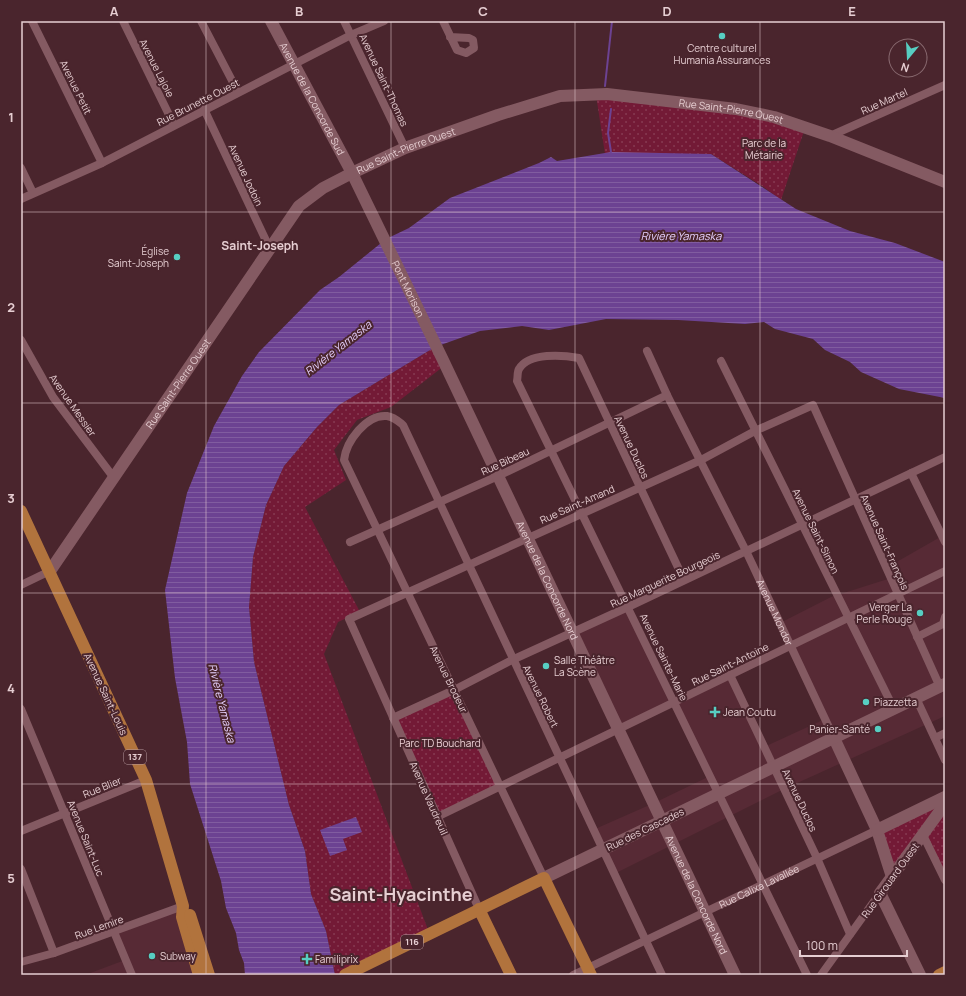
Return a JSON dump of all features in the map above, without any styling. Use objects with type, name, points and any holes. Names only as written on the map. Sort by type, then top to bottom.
[{"type":"main road","name":"Avenue Saint-Louis","points":[[21,511],[146,780],[183,906],[182,917],[199,975]]},
{"type":"main road","name":"Rue des Cascades","points":[[345,975],[544,878]]},
{"type":"main road","name":"Avenue Brodeur","points":[[544,878],[589,972]]},
{"type":"main road","name":"Avenue Saint-Louis","points":[[183,906],[189,913],[210,975]]},
{"type":"main road","name":"Avenue Vaudreuil","points":[[479,909],[511,975]]},
{"type":"main road","points":[[939,975],[945,972]]},
{"type":"street","name":"Avenue Petit","points":[[32,21],[102,163]]},
{"type":"street","name":"Avenue Lajoie","points":[[123,21],[174,125]]},
{"type":"street","points":[[201,21],[238,92]]},
{"type":"street","name":"Avenue de la Concorde Sud","points":[[271,21],[352,173],[374,219]]},
{"type":"street","name":"Avenue Saint-Thomas","points":[[344,21],[404,148]]},
{"type":"street","name":"Rue Brunette Ouest","points":[[21,199],[102,163],[204,109],[351,35],[384,21]]},
{"type":"street","points":[[443,21],[450,37]]},
{"type":"street","name":"Rue Martel","points":[[830,136],[945,84]]},
{"type":"street","name":"Rue Saint-Pierre Ouest","points":[[50,571],[299,206],[323,188],[404,148],[498,115],[560,96],[607,94],[736,109],[774,117],[830,136],[945,182]]},
{"type":"street","name":"Avenue Jodoin","points":[[204,109],[270,249]]},
{"type":"street","points":[[21,168],[33,193]]},
{"type":"street","name":"Pont Morison","points":[[374,219],[442,358]]},
{"type":"street","name":"Avenue Messier","points":[[21,340],[53,397],[114,478]]},
{"type":"street","name":"Avenue Mondor","points":[[647,351],[667,395],[746,551],[877,830],[892,877]]},
{"type":"street","name":"Avenue Duclos","points":[[539,358],[561,355],[578,358],[684,580]]},
{"type":"street","name":"Avenue de la Concorde Nord","points":[[442,358],[571,633],[735,975]]},
{"type":"street","name":"Avenue Sainte-Marie","points":[[539,358],[525,362],[518,369],[517,381],[764,884],[807,975]]},
{"type":"street","name":"Avenue Saint-Simon","points":[[721,361],[755,431],[804,524],[848,618],[894,709]]},
{"type":"street","name":"Rue Bibeau","points":[[350,542],[498,476],[667,395]]},
{"type":"street","name":"Rue Saint-Amand","points":[[349,619],[701,460],[755,431],[813,405]]},
{"type":"street","name":"Avenue Saint-François","points":[[813,405],[917,637],[942,685]]},
{"type":"street","name":"Avenue Brodeur","points":[[403,426],[396,419],[386,416],[378,417],[364,425],[351,438],[345,450],[344,460],[544,878]]},
{"type":"street","name":"Avenue Robert","points":[[403,426],[512,660],[662,975]]},
{"type":"street","name":"Rue Marguerite Bourgeois","points":[[393,718],[454,690],[512,660],[628,607],[945,457]]},
{"type":"street","points":[[912,473],[945,542]]},
{"type":"street","points":[[21,585],[50,571]]},
{"type":"street","name":"Rue Saint-Antoine","points":[[437,816],[945,571]]},
{"type":"street","points":[[917,637],[943,624],[945,617]]},
{"type":"street","name":"Avenue Vaudreuil","points":[[349,619],[479,909]]},
{"type":"street","name":"Avenue Duclos","points":[[730,675],[817,858],[850,934]]},
{"type":"street","name":"Rue des Cascades","points":[[544,878],[942,685]]},
{"type":"street","points":[[916,698],[945,760]]},
{"type":"street","name":"Avenue Saint-Luc","points":[[21,709],[113,933],[132,975]]},
{"type":"street","points":[[935,738],[945,733]]},
{"type":"street","name":"Rue Blier","points":[[21,831],[146,780]]},
{"type":"street","name":"Rue Calixa Lavallée","points":[[573,975],[589,972],[645,941],[945,797]]},
{"type":"street","name":"Rue Girouard Ouest","points":[[821,975],[945,804]]},
{"type":"street","points":[[922,835],[945,880]]},
{"type":"street","points":[[21,869],[54,953]]},
{"type":"street","points":[[880,893],[920,975]]},
{"type":"street","name":"Rue Lemire","points":[[21,962],[54,953],[113,933],[183,906]]},
{"type":"shaded area","points":[[942,536],[945,542],[945,716],[784,789],[614,874],[595,829],[710,776],[674,702],[730,675],[764,747],[825,719],[780,623],[831,597],[891,578],[886,568]]},
{"type":"shaded area","points":[[628,607],[674,702],[618,729],[571,633]]},
{"type":"shaded area","points":[[178,908],[198,975],[85,975],[125,960],[113,933]]},
{"type":"green space","name":"Parc de la Métairie","points":[[596,95],[697,104],[805,128],[781,200],[765,188],[711,154],[605,154]]},
{"type":"green space","points":[[435,347],[444,366],[391,407],[357,420],[334,450],[346,480],[305,507],[360,612],[338,622],[324,654],[430,935],[349,975],[335,975],[326,931],[311,894],[305,851],[289,805],[254,662],[249,607],[253,557],[266,505],[284,466],[317,427],[339,405]]},
{"type":"green space","name":"Parc TD Bouchard","points":[[452,689],[500,789],[438,818],[390,718]]},
{"type":"green space","points":[[943,801],[893,870],[881,832]]},
{"type":"green space","points":[[945,804],[945,880],[925,841]]},
{"type":"water","name":"Rivière Yamaska","points":[[611,152],[711,154],[796,209],[850,231],[895,243],[945,262],[945,398],[899,389],[861,372],[850,362],[825,350],[813,339],[775,329],[764,322],[745,324],[678,320],[606,319],[549,330],[522,326],[480,331],[435,347],[339,405],[317,427],[284,466],[266,505],[253,557],[249,607],[254,662],[289,805],[305,851],[311,894],[326,931],[335,975],[245,975],[244,963],[239,950],[236,933],[226,908],[221,881],[190,784],[187,742],[175,678],[165,590],[187,493],[214,426],[242,376],[259,352],[320,290],[339,277],[386,239],[409,228],[450,198],[551,157],[557,161]]},
{"type":"water","points":[[356,817],[362,832],[343,839],[347,850],[330,856],[320,830]]},
{"type":"waterway","points":[[605,86],[612,21]]},
{"type":"waterway","points":[[611,109],[608,133],[611,152]]},
{"type":"place","name":"Centre culturel Humania Assurances","points":[[722,36]]},
{"type":"place","name":"Église Saint-Joseph","points":[[177,257]]},
{"type":"place","name":"Verger La Perle Rouge","points":[[920,613]]},
{"type":"place","name":"Salle Théâtre La Scène","points":[[546,666]]},
{"type":"place","name":"Piazzetta","points":[[866,702]]},
{"type":"place","name":"Jean Coutu","points":[[715,712]]},
{"type":"place","name":"Panier-Santé","points":[[878,729]]},
{"type":"place","name":"Subway","points":[[152,956]]},
{"type":"place","name":"Familiprix","points":[[307,959]]},
{"type":"district","name":"Saint-Joseph","points":[[260,246]]},
{"type":"district","name":"Saint-Hyacinthe","points":[[401,895]]}]
